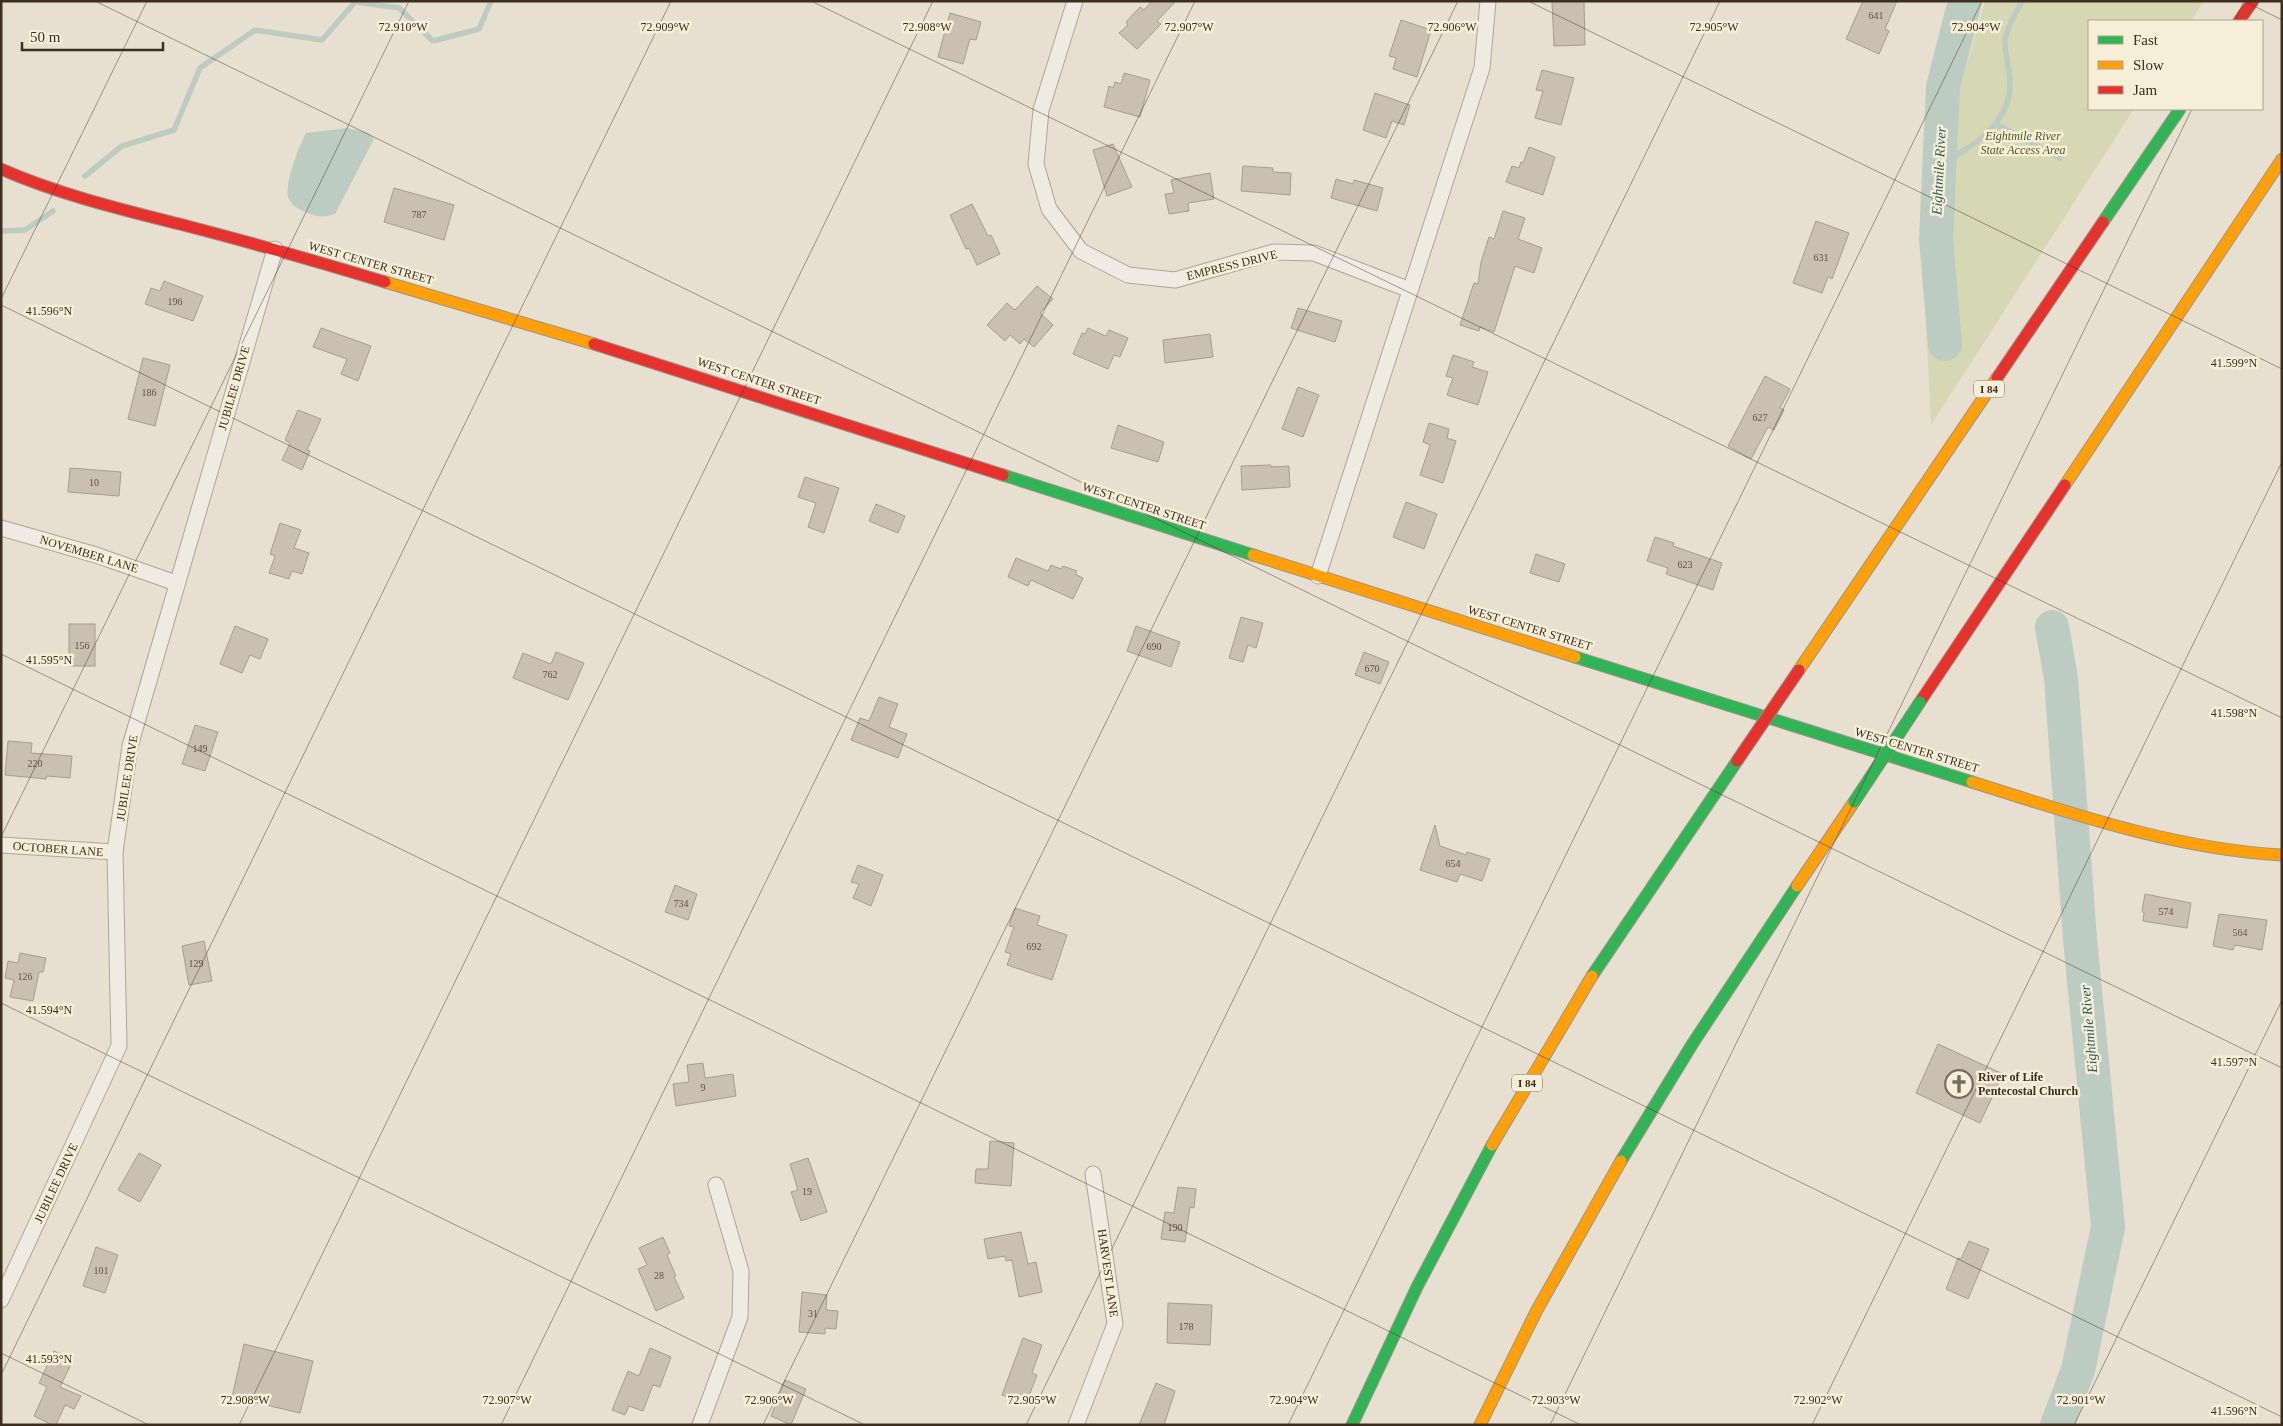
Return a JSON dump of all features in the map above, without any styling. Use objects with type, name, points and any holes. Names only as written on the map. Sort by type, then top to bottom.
[{"type":"main road","points":[[2241,20],[2253,1]]},
{"type":"main road","name":"I 84","points":[[1352,1425],[1438,1243],[1496,1135],[1538,1063],[1737,761],[2179,110]]},
{"type":"main road","points":[[1480,1425],[1545,1295],[1594,1204],[1642,1123],[2282,159]]},
{"type":"main road","name":"WEST CENTER STREET","points":[[1,169],[37,185],[90,201],[275,249],[630,354],[1318,576],[2097,821],[2153,836],[2208,847],[2282,855]]},
{"type":"street","name":"EMPRESS DRIVE","points":[[1075,1],[1041,110],[1036,164],[1049,210],[1080,251],[1128,275],[1175,280],[1274,252],[1314,253],[1410,290]]},
{"type":"street","points":[[1318,576],[1482,68],[1488,1]]},
{"type":"street","name":"JUBILEE DRIVE","points":[[1,1300],[120,1046],[116,852],[130,746],[275,249]]},
{"type":"street","name":"NOVEMBER LANE","points":[[1,528],[96,555],[176,583]]},
{"type":"street","name":"OCTOBER LANE","points":[[1,845],[116,852]]},
{"type":"street","name":"HARVEST LANE","points":[[1076,1425],[1115,1324],[1093,1174]]},
{"type":"street","points":[[700,1425],[740,1317],[741,1271],[716,1185]]},
{"type":"green space","name":"Eightmile River State Access Area","points":[[1985,1],[2204,1],[2192,20],[2088,20],[2088,110],[2133,110],[1931,425],[1923,263],[1941,156]]},
{"type":"shaded area","points":[[347,128],[367,132],[374,139],[335,214],[316,216],[297,208],[289,200],[288,190],[293,164],[306,133]]},
{"type":"building","points":[[1152,1],[1176,1],[1157,21],[1161,24],[1137,49],[1119,33],[1128,25],[1126,22],[1140,7],[1144,10]]},
{"type":"building","points":[[1552,1],[1584,1],[1585,45],[1554,46]]},
{"type":"building","points":[[1863,1],[1897,1],[1885,29],[1889,31],[1879,54],[1846,39]]},
{"type":"building","points":[[950,13],[981,22],[976,40],[970,39],[963,64],[938,57]]},
{"type":"building","points":[[1401,20],[1431,30],[1417,77],[1393,69],[1396,58],[1389,56]]},
{"type":"building","points":[[1542,70],[1574,78],[1561,125],[1535,118],[1543,91],[1536,90]]},
{"type":"building","points":[[1124,73],[1150,80],[1140,117],[1104,107],[1109,86],[1113,88],[1115,82],[1121,84]]},
{"type":"building","points":[[1375,93],[1410,105],[1404,125],[1392,121],[1386,138],[1363,130]]},
{"type":"building","points":[[1113,144],[1132,187],[1107,196],[1093,150]]},
{"type":"building","points":[[1529,147],[1555,157],[1543,195],[1506,182],[1512,166],[1519,168],[1521,162],[1523,163]]},
{"type":"building","points":[[1243,166],[1273,168],[1273,172],[1291,173],[1290,195],[1241,191]]},
{"type":"building","points":[[1210,173],[1214,199],[1188,203],[1189,211],[1169,214],[1165,194],[1174,193],[1171,180]]},
{"type":"building","points":[[1336,179],[1353,184],[1354,180],[1383,188],[1377,211],[1331,198]]},
{"type":"building","points":[[394,188],[454,205],[444,240],[384,222]]},
{"type":"building","points":[[972,204],[988,236],[991,235],[1000,254],[977,265],[969,248],[966,249],[950,215]]},
{"type":"building","points":[[1503,211],[1525,218],[1518,239],[1542,248],[1534,273],[1515,266],[1494,332],[1480,327],[1479,331],[1460,325],[1474,283],[1478,284],[1481,262],[1489,237],[1494,239]]},
{"type":"building","points":[[1816,221],[1849,233],[1832,279],[1828,277],[1822,293],[1793,283]]},
{"type":"building","points":[[164,281],[203,296],[193,321],[145,304],[151,288],[160,291]]},
{"type":"building","points":[[1037,286],[1053,299],[1040,313],[1053,325],[1034,347],[1024,339],[1020,344],[1010,335],[1005,341],[987,325],[1007,303],[1015,310]]},
{"type":"building","points":[[1298,308],[1342,321],[1335,342],[1291,328]]},
{"type":"building","points":[[321,328],[371,346],[358,381],[341,374],[347,359],[313,347]]},
{"type":"building","points":[[1088,328],[1106,336],[1109,330],[1128,338],[1120,357],[1114,355],[1108,369],[1073,354],[1082,333],[1085,334]]},
{"type":"building","points":[[1210,334],[1213,357],[1165,363],[1163,340]]},
{"type":"building","points":[[1453,355],[1474,362],[1472,367],[1488,372],[1478,405],[1447,395],[1453,378],[1446,376]]},
{"type":"building","points":[[143,358],[170,365],[155,426],[128,419]]},
{"type":"building","points":[[1765,376],[1790,389],[1780,408],[1784,410],[1774,430],[1768,427],[1751,459],[1728,446]]},
{"type":"building","points":[[1298,387],[1319,395],[1303,437],[1282,429]]},
{"type":"building","points":[[298,410],[321,419],[307,450],[310,451],[302,470],[282,460],[290,443],[285,440]]},
{"type":"building","points":[[1429,423],[1449,429],[1447,438],[1456,441],[1443,483],[1420,475],[1430,445],[1423,442]]},
{"type":"building","points":[[1118,425],[1164,442],[1158,462],[1111,448]]},
{"type":"building","points":[[1271,465],[1271,467],[1289,466],[1290,487],[1242,490],[1241,466]]},
{"type":"building","points":[[70,468],[121,472],[119,496],[68,492]]},
{"type":"building","points":[[805,477],[839,488],[824,533],[808,527],[816,503],[798,497]]},
{"type":"building","points":[[1406,502],[1437,514],[1424,549],[1393,537]]},
{"type":"building","points":[[876,504],[905,516],[898,533],[869,521]]},
{"type":"building","points":[[280,523],[301,530],[294,548],[309,553],[302,574],[292,571],[289,579],[269,573],[275,556],[270,554]]},
{"type":"building","points":[[1655,537],[1674,543],[1673,546],[1722,563],[1713,590],[1666,574],[1668,568],[1647,561]]},
{"type":"building","points":[[1536,554],[1565,564],[1559,582],[1530,573]]},
{"type":"building","points":[[1016,558],[1048,571],[1051,565],[1061,569],[1063,566],[1077,571],[1075,574],[1083,578],[1073,599],[1031,580],[1028,586],[1008,577]]},
{"type":"building","points":[[1241,617],[1263,623],[1256,648],[1248,645],[1243,662],[1229,658]]},
{"type":"building","points":[[69,624],[95,624],[95,666],[69,666]]},
{"type":"building","points":[[235,626],[268,639],[260,659],[250,655],[242,673],[220,664]]},
{"type":"building","points":[[1136,626],[1180,642],[1171,667],[1127,651]]},
{"type":"building","points":[[556,652],[584,663],[568,700],[513,678],[523,653],[551,664]]},
{"type":"building","points":[[1364,652],[1389,662],[1380,684],[1355,675]]},
{"type":"building","points":[[879,697],[898,704],[889,727],[907,734],[898,758],[851,740],[860,718],[869,721]]},
{"type":"building","points":[[195,725],[218,732],[205,771],[182,764]]},
{"type":"building","points":[[8,741],[32,743],[31,753],[72,756],[70,778],[47,776],[46,779],[5,775]]},
{"type":"building","points":[[1435,825],[1440,846],[1466,855],[1467,852],[1490,859],[1482,881],[1460,874],[1457,882],[1420,870]]},
{"type":"building","points":[[858,865],[883,875],[871,906],[853,898],[859,884],[851,882]]},
{"type":"building","points":[[675,885],[697,894],[688,920],[665,912]]},
{"type":"building","points":[[2145,894],[2191,903],[2187,928],[2143,921],[2144,913],[2142,911]]},
{"type":"building","points":[[1015,908],[1040,916],[1037,925],[1067,935],[1052,980],[1007,965],[1011,954],[1005,952],[1014,927],[1009,926]]},
{"type":"building","points":[[2219,914],[2267,920],[2262,950],[2235,945],[2233,950],[2213,946]]},
{"type":"building","points":[[204,941],[212,981],[189,985],[182,946]]},
{"type":"building","points":[[20,953],[46,958],[43,972],[39,972],[33,1001],[10,997],[14,980],[5,978],[8,961],[18,963]]},
{"type":"building","name":"River of Life Pentecostal Church","points":[[1938,1044],[2003,1074],[1980,1123],[1916,1093]]},
{"type":"building","points":[[703,1063],[705,1078],[733,1074],[736,1096],[676,1106],[673,1084],[689,1082],[687,1065]]},
{"type":"building","points":[[990,1141],[1014,1143],[1011,1186],[975,1183],[976,1169],[988,1169]]},
{"type":"building","points":[[139,1153],[161,1165],[140,1202],[118,1190]]},
{"type":"building","points":[[808,1158],[827,1212],[801,1221],[791,1192],[798,1190],[790,1164]]},
{"type":"building","points":[[1178,1187],[1196,1189],[1194,1208],[1190,1207],[1185,1242],[1161,1239],[1165,1212],[1174,1213]]},
{"type":"building","points":[[1021,1232],[1028,1264],[1036,1262],[1042,1292],[1019,1297],[1012,1260],[1006,1261],[1005,1256],[988,1259],[984,1239]]},
{"type":"building","points":[[663,1237],[670,1253],[667,1255],[676,1276],[674,1277],[684,1298],[656,1311],[638,1269],[647,1265],[639,1248]]},
{"type":"building","points":[[1969,1241],[1989,1249],[1968,1299],[1946,1289],[1958,1258],[1961,1259]]},
{"type":"building","points":[[96,1247],[118,1255],[105,1293],[83,1286]]},
{"type":"building","points":[[802,1292],[827,1295],[826,1310],[838,1311],[836,1329],[825,1328],[825,1334],[799,1332]]},
{"type":"building","points":[[1168,1303],[1212,1305],[1210,1345],[1167,1343]]},
{"type":"building","points":[[1023,1338],[1042,1345],[1032,1373],[1037,1375],[1026,1404],[1002,1395]]},
{"type":"building","points":[[244,1344],[313,1361],[300,1413],[232,1397]]},
{"type":"building","points":[[650,1348],[671,1357],[660,1387],[653,1385],[643,1411],[629,1406],[625,1415],[612,1410],[628,1371],[639,1376]]},
{"type":"building","points":[[54,1351],[73,1360],[60,1387],[81,1396],[74,1409],[65,1405],[56,1425],[52,1425],[34,1416],[47,1387],[39,1383]]},
{"type":"building","points":[[785,1380],[806,1389],[791,1425],[771,1416]]},
{"type":"building","points":[[1156,1383],[1175,1391],[1164,1425],[1139,1425]]},
{"type":"waterway","points":[[85,176],[122,146],[174,130],[200,68],[255,30],[322,40],[355,2],[399,8],[433,41],[479,29],[491,1]]},
{"type":"waterway","name":"Eightmile River","points":[[1945,344],[1936,239],[1943,87],[1965,1]]},
{"type":"waterway","points":[[1939,165],[1987,133],[2004,111],[2009,97],[2010,82],[2005,40],[2022,1]]},
{"type":"waterway","points":[[1996,124],[2060,158]]},
{"type":"waterway","points":[[1,231],[25,230],[53,211]]},
{"type":"waterway","name":"Eightmile River","points":[[2052,627],[2061,678],[2080,939],[2108,1227],[2078,1370],[2057,1425]]},
{"type":"traffic: fast","points":[[2103,222],[2179,110]]},
{"type":"traffic: fast","points":[[1003,475],[1253,555]]},
{"type":"traffic: fast","points":[[1575,657],[1972,782]]},
{"type":"traffic: fast","points":[[1854,802],[1920,702]]},
{"type":"traffic: fast","points":[[1592,976],[1737,761]]},
{"type":"traffic: fast","points":[[1621,1161],[1693,1043],[1797,886]]},
{"type":"traffic: fast","points":[[1352,1425],[1417,1287],[1492,1145]]},
{"type":"traffic: slow","points":[[2065,485],[2282,159]]},
{"type":"traffic: slow","points":[[385,282],[594,344]]},
{"type":"traffic: slow","points":[[1799,670],[1997,378]]},
{"type":"traffic: slow","points":[[1253,555],[1575,657]]},
{"type":"traffic: slow","points":[[1972,782],[2086,818],[2164,838],[2203,846],[2282,855]]},
{"type":"traffic: slow","points":[[1797,886],[1854,802]]},
{"type":"traffic: slow","points":[[1492,1145],[1592,976]]},
{"type":"traffic: slow","points":[[1480,1425],[1537,1310],[1621,1161]]},
{"type":"traffic: jam","points":[[2240,20],[2253,1]]},
{"type":"traffic: jam","points":[[1,169],[46,187],[92,201],[261,246],[385,282]]},
{"type":"traffic: jam","points":[[1997,378],[2103,222]]},
{"type":"traffic: jam","points":[[594,344],[1003,475]]},
{"type":"traffic: jam","points":[[1920,702],[2065,485]]},
{"type":"traffic: jam","points":[[1737,761],[1799,670]]},
{"type":"place","name":"River of Life Pentecostal Church","points":[[1959,1084]]}]
